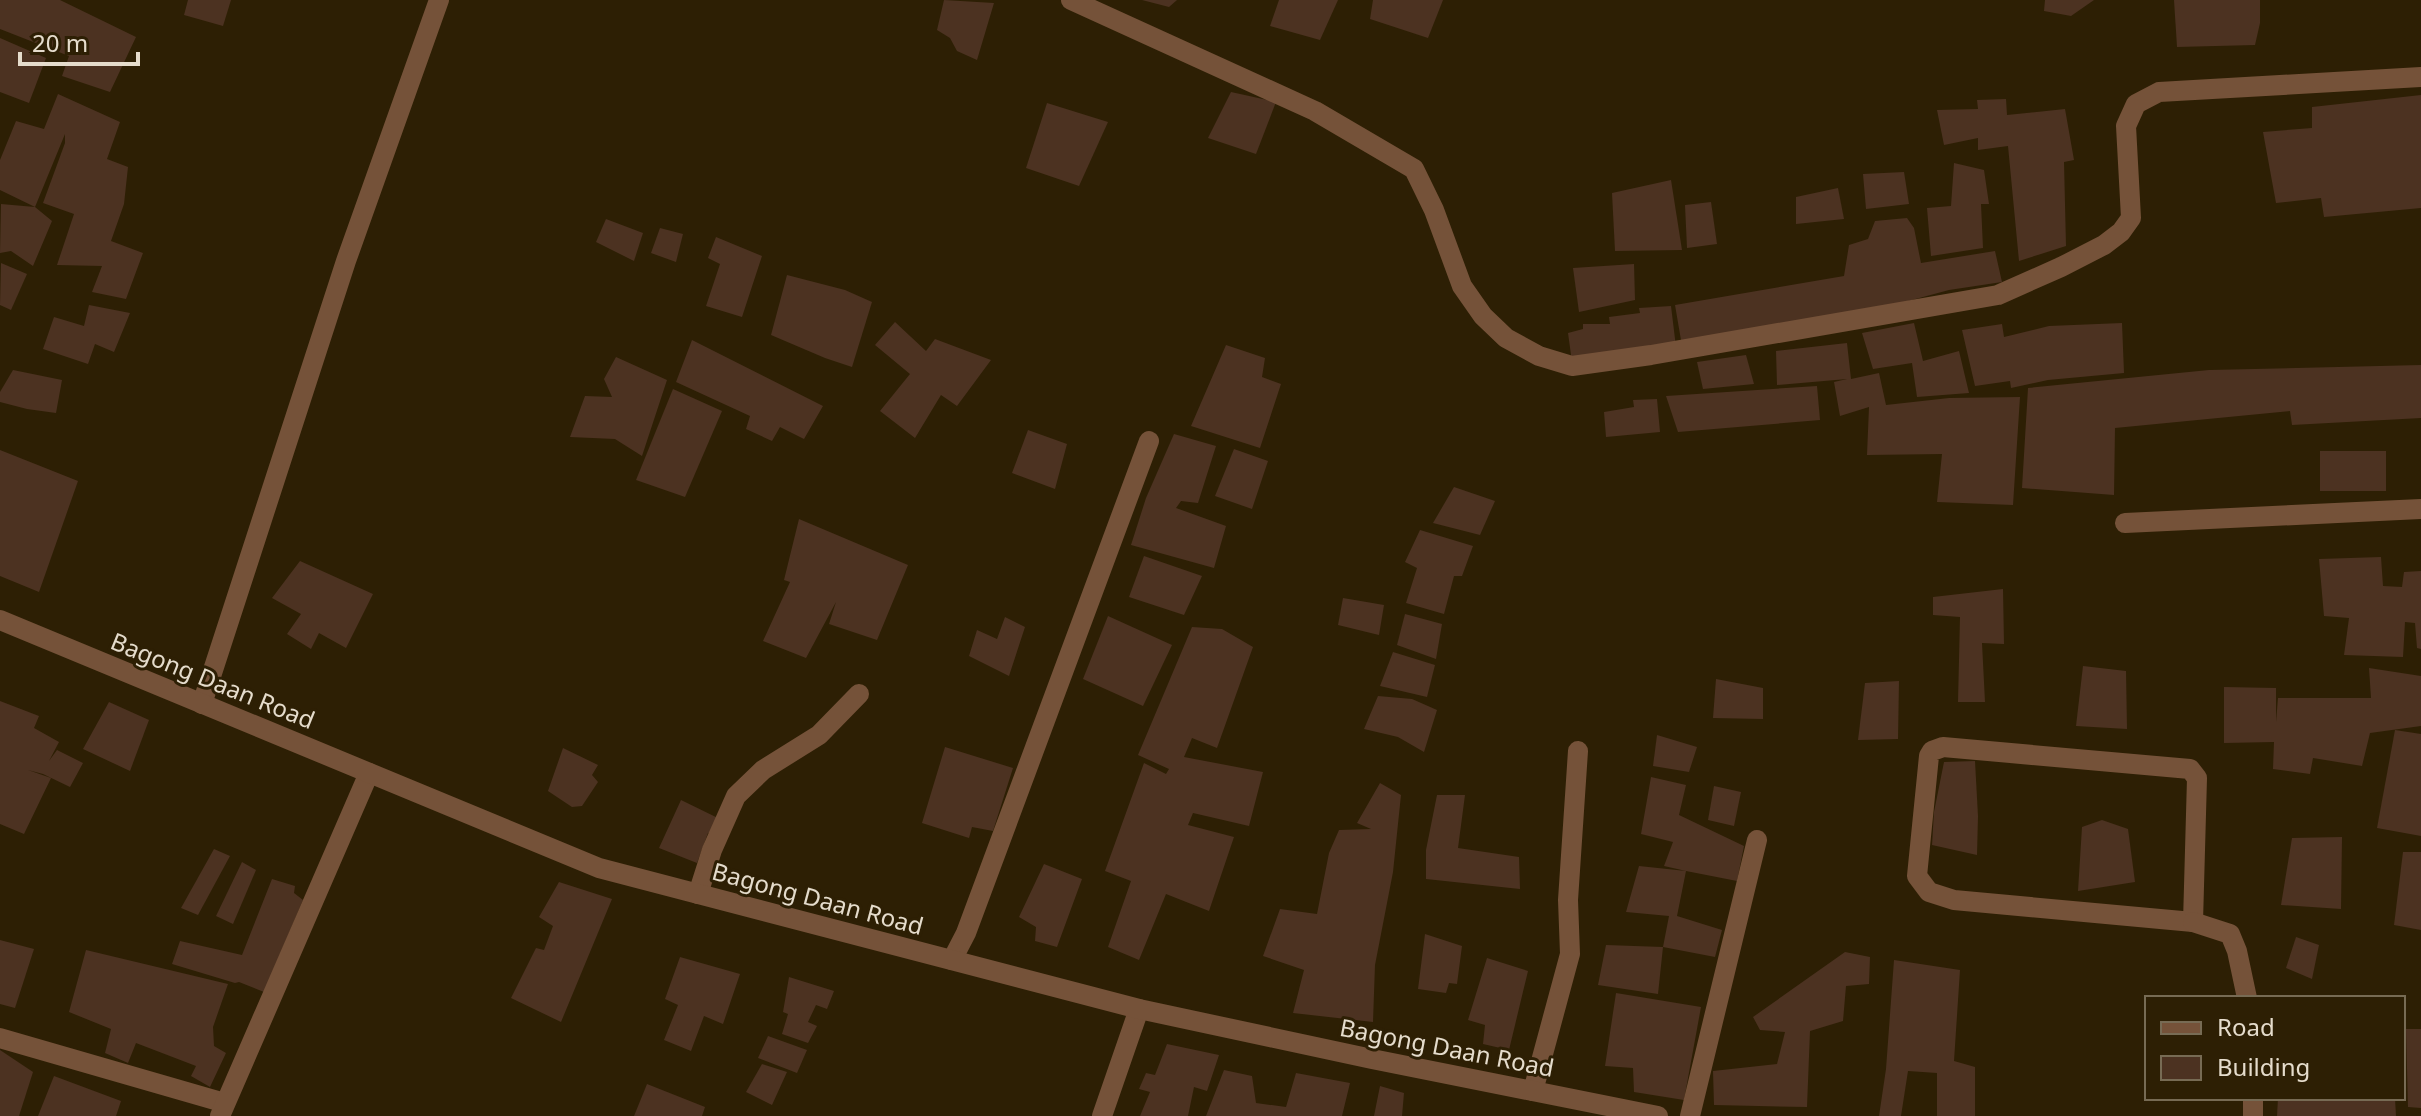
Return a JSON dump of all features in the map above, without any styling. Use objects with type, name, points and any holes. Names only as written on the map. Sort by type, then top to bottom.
[{"type":"street","points":[[202,704],[346,261],[439,0]]},
{"type":"street","points":[[1071,0],[1315,111],[1414,169],[1434,210],[1462,286],[1483,316],[1506,338],[1539,356],[1572,366],[1998,295],[2061,267],[2104,245],[2121,232],[2131,218],[2126,126],[2136,104],[2159,92],[2421,77]]},
{"type":"street","points":[[952,960],[966,933],[1149,441]]},
{"type":"street","points":[[2125,523],[2421,509]]},
{"type":"street","name":"Bagong Daan Road","points":[[0,620],[599,868],[1139,1009],[1658,1116]]},
{"type":"street","points":[[698,894],[721,826],[736,796],[763,770],[819,735],[859,694]]},
{"type":"street","points":[[2193,922],[2197,778],[2190,769],[1943,747],[1932,751],[1917,876],[1929,892],[1954,900],[2193,922],[2230,934],[2247,996]]},
{"type":"street","points":[[1533,1091],[1570,954],[1568,900],[1578,751]]},
{"type":"street","points":[[0,1038],[222,1110],[369,773]]},
{"type":"street","points":[[1690,1116],[1757,840]]},
{"type":"street","points":[[1102,1116],[1139,1009]]},
{"type":"building","points":[[0,0],[60,0],[136,37],[110,92],[62,76],[69,56],[0,29]]},
{"type":"building","points":[[188,0],[231,0],[223,26],[184,15]]},
{"type":"building","points":[[944,0],[994,3],[977,60],[957,51],[950,38],[937,30]]},
{"type":"building","points":[[1142,0],[1177,0],[1169,7]]},
{"type":"building","points":[[1279,0],[1338,0],[1320,40],[1270,26]]},
{"type":"building","points":[[1373,0],[1443,0],[1428,38],[1370,19]]},
{"type":"building","points":[[2045,0],[2094,0],[2071,16],[2044,11]]},
{"type":"building","points":[[2174,0],[2260,0],[2260,23],[2255,45],[2177,47]]},
{"type":"building","points":[[0,38],[46,58],[29,103],[0,92]]},
{"type":"building","points":[[1231,92],[1276,102],[1256,154],[1208,138]]},
{"type":"building","points":[[58,94],[120,122],[107,159],[128,167],[124,204],[111,241],[143,253],[126,299],[92,292],[102,266],[57,265],[74,214],[43,203],[65,143],[65,134],[35,207],[0,190],[0,160],[16,121],[44,129]]},
{"type":"building","points":[[2421,95],[2421,208],[2324,217],[2321,198],[2276,203],[2263,132],[2312,128],[2312,107]]},
{"type":"building","points":[[2006,99],[2007,115],[2065,109],[2074,160],[2064,162],[2066,246],[2019,261],[2008,146],[1978,150],[1978,138],[1944,145],[1937,110],[1978,109],[1977,100]]},
{"type":"building","points":[[1047,103],[1108,122],[1079,186],[1026,168]]},
{"type":"building","points":[[1954,163],[1984,170],[1989,204],[1981,204],[1983,248],[1931,256],[1927,208],[1951,206]]},
{"type":"building","points":[[1904,172],[1909,204],[1866,209],[1863,174]]},
{"type":"building","points":[[1671,180],[1682,250],[1615,251],[1612,193]]},
{"type":"building","points":[[1838,188],[1844,219],[1796,224],[1796,197]]},
{"type":"building","points":[[1711,202],[1717,244],[1687,248],[1685,205]]},
{"type":"building","points":[[1,204],[35,207],[52,221],[33,266],[11,251],[0,253]]},
{"type":"building","points":[[1907,218],[1914,228],[1921,263],[1995,251],[2002,282],[1949,290],[1845,318],[1682,346],[1675,305],[1844,276],[1849,245],[1868,239],[1875,221]]},
{"type":"building","points":[[606,219],[643,233],[634,261],[596,242]]},
{"type":"building","points":[[660,228],[683,234],[676,262],[651,253]]},
{"type":"building","points":[[716,237],[762,256],[742,317],[706,306],[720,264],[708,258]]},
{"type":"building","points":[[1,263],[27,274],[11,310],[0,305]]},
{"type":"building","points":[[1634,264],[1635,300],[1579,312],[1573,268]]},
{"type":"building","points":[[787,275],[845,290],[872,302],[852,367],[771,335]]},
{"type":"building","points":[[89,305],[130,313],[114,352],[95,344],[88,364],[43,349],[54,317],[84,326]]},
{"type":"building","points":[[1671,306],[1676,347],[1572,362],[1568,333],[1583,329],[1583,324],[1610,324],[1609,317],[1640,313],[1639,308]]},
{"type":"building","points":[[895,322],[926,351],[935,339],[991,360],[957,406],[941,395],[915,438],[880,411],[910,374],[875,345]]},
{"type":"building","points":[[1914,323],[1923,361],[1959,351],[1969,393],[1917,397],[1912,363],[1873,369],[1862,333]]},
{"type":"building","points":[[2122,323],[2124,373],[2048,380],[2011,388],[2010,381],[1975,386],[1962,330],[2002,324],[2004,337],[2049,326]]},
{"type":"building","points":[[692,340],[823,406],[804,439],[780,427],[772,441],[746,429],[750,416],[676,382]]},
{"type":"building","points":[[1847,343],[1851,379],[1879,373],[1886,405],[1949,398],[2020,397],[2013,505],[1937,502],[1942,454],[1867,455],[1869,407],[1840,416],[1834,382],[1847,379],[1777,385],[1776,351]]},
{"type":"building","points":[[1226,345],[1265,358],[1262,377],[1281,384],[1260,448],[1191,426]]},
{"type":"building","points":[[1746,355],[1754,384],[1703,389],[1697,362]]},
{"type":"building","points":[[616,357],[667,380],[642,456],[615,439],[570,437],[585,396],[612,397],[604,379]]},
{"type":"building","points":[[2421,365],[2421,418],[2292,425],[2290,411],[2115,428],[2114,495],[2022,488],[2028,388],[2209,370]]},
{"type":"building","points":[[13,370],[62,380],[56,413],[0,402],[0,392]]},
{"type":"building","points":[[1817,386],[1820,420],[1678,432],[1666,396]]},
{"type":"building","points":[[673,389],[722,411],[685,497],[636,480]]},
{"type":"building","points":[[1657,399],[1660,432],[1606,437],[1604,412],[1634,407],[1633,400]]},
{"type":"building","points":[[1028,430],[1067,444],[1055,489],[1012,473]]},
{"type":"building","points":[[1174,434],[1216,446],[1198,503],[1181,501],[1176,508],[1226,526],[1214,568],[1131,545],[1146,498]]},
{"type":"building","points":[[1234,449],[1268,461],[1252,509],[1215,496]]},
{"type":"building","points":[[0,450],[78,481],[39,592],[0,576]]},
{"type":"building","points":[[2320,451],[2386,451],[2386,491],[2320,491]]},
{"type":"building","points":[[1454,487],[1495,501],[1480,535],[1433,523]]},
{"type":"building","points":[[799,519],[908,565],[877,640],[829,624],[836,602],[806,658],[763,641],[790,582],[784,580]]},
{"type":"building","points":[[1420,530],[1473,546],[1462,576],[1454,576],[1444,614],[1406,603],[1417,568],[1405,562]]},
{"type":"building","points":[[1144,556],[1202,576],[1184,615],[1129,597]]},
{"type":"building","points":[[2381,557],[2383,586],[2402,587],[2404,572],[2421,571],[2421,649],[2417,648],[2415,623],[2405,622],[2403,657],[2344,655],[2349,618],[2324,616],[2319,559]]},
{"type":"building","points":[[300,561],[373,594],[346,648],[319,633],[311,649],[287,634],[301,614],[272,598]]},
{"type":"building","points":[[2003,589],[2004,644],[1982,643],[1985,702],[1958,702],[1960,617],[1933,615],[1933,597]]},
{"type":"building","points":[[1343,598],[1384,605],[1379,635],[1338,625]]},
{"type":"building","points":[[1405,614],[1442,624],[1436,659],[1397,645]]},
{"type":"building","points":[[1108,616],[1172,645],[1143,706],[1083,679]]},
{"type":"building","points":[[1005,617],[1025,627],[1009,676],[969,656],[977,630],[997,639]]},
{"type":"building","points":[[1192,627],[1222,629],[1253,647],[1217,748],[1192,738],[1184,757],[1263,772],[1249,826],[1193,813],[1188,825],[1234,837],[1209,911],[1166,894],[1139,960],[1108,947],[1131,881],[1105,871],[1144,763],[1166,774],[1169,769],[1138,755]]},
{"type":"building","points":[[1393,652],[1435,665],[1427,697],[1380,686]]},
{"type":"building","points":[[2083,666],[2126,671],[2127,729],[2076,726]]},
{"type":"building","points":[[2369,668],[2421,676],[2421,726],[2370,733],[2362,766],[2313,758],[2310,774],[2273,769],[2274,742],[2224,743],[2224,687],[2276,688],[2276,722],[2278,698],[2371,698]]},
{"type":"building","points":[[1716,679],[1763,688],[1763,719],[1713,718]]},
{"type":"building","points":[[1899,681],[1898,739],[1858,740],[1865,683]]},
{"type":"building","points":[[1378,696],[1412,699],[1437,710],[1424,752],[1398,737],[1364,729]]},
{"type":"building","points":[[0,701],[39,716],[34,728],[59,742],[49,761],[57,750],[83,763],[70,787],[43,774],[28,770],[51,778],[24,834],[0,824]]},
{"type":"building","points":[[109,702],[149,720],[130,771],[83,749]]},
{"type":"building","points":[[2395,730],[2421,734],[2421,836],[2377,828]]},
{"type":"building","points":[[1657,735],[1697,747],[1689,772],[1653,766]]},
{"type":"building","points":[[945,747],[1013,768],[993,831],[972,827],[969,838],[922,823]]},
{"type":"building","points":[[563,748],[598,765],[592,775],[598,782],[582,806],[572,807],[548,791]]},
{"type":"building","points":[[1975,761],[1977,855],[1932,845],[1934,812],[1944,762]]},
{"type":"building","points":[[1651,777],[1686,785],[1679,815],[1744,846],[1737,881],[1664,866],[1673,842],[1641,834]]},
{"type":"building","points":[[1380,783],[1401,795],[1393,872],[1375,965],[1373,1022],[1293,1013],[1304,970],[1263,956],[1280,909],[1317,914],[1329,853],[1339,830],[1371,829],[1357,823]]},
{"type":"building","points":[[1714,786],[1741,792],[1734,826],[1708,820]]},
{"type":"building","points":[[1437,795],[1465,795],[1458,848],[1519,857],[1520,889],[1426,879],[1426,850]]},
{"type":"building","points":[[681,800],[722,820],[716,836],[708,833],[697,863],[659,848]]},
{"type":"building","points":[[2102,820],[2128,829],[2135,882],[2078,891],[2082,827]]},
{"type":"building","points":[[2342,837],[2341,909],[2281,905],[2292,838]]},
{"type":"building","points":[[214,849],[230,856],[198,915],[181,908]]},
{"type":"building","points":[[2403,852],[2421,852],[2421,930],[2394,925]]},
{"type":"building","points":[[242,862],[256,870],[233,924],[216,916]]},
{"type":"building","points":[[1044,864],[1082,879],[1057,947],[1035,941],[1036,927],[1019,917]]},
{"type":"building","points":[[1639,866],[1686,871],[1677,916],[1722,930],[1715,957],[1663,947],[1669,916],[1626,912]]},
{"type":"building","points":[[272,879],[295,886],[294,893],[303,900],[264,992],[172,964],[180,941],[242,955]]},
{"type":"building","points":[[559,882],[612,899],[561,1022],[511,998],[536,948],[544,950],[553,926],[539,917]]},
{"type":"building","points":[[1425,934],[1462,946],[1457,984],[1449,983],[1446,993],[1418,989]]},
{"type":"building","points":[[2296,937],[2319,945],[2312,979],[2286,968]]},
{"type":"building","points":[[0,940],[34,949],[15,1008],[0,1004]]},
{"type":"building","points":[[1606,945],[1663,947],[1658,994],[1598,985]]},
{"type":"building","points":[[86,950],[228,984],[213,1027],[214,1046],[226,1053],[210,1087],[191,1076],[196,1066],[136,1043],[128,1063],[105,1053],[111,1029],[69,1012]]},
{"type":"building","points":[[1845,952],[1870,957],[1869,984],[1846,986],[1843,1021],[1810,1031],[1807,1107],[1714,1105],[1713,1071],[1777,1064],[1785,1032],[1760,1030],[1753,1017]]},
{"type":"building","points":[[680,957],[740,974],[723,1024],[704,1016],[691,1051],[664,1040],[678,1005],[665,999]]},
{"type":"building","points":[[1487,958],[1528,971],[1509,1050],[1483,1044],[1485,1025],[1468,1020]]},
{"type":"building","points":[[1894,960],[1960,970],[1954,1061],[1975,1067],[1975,1116],[1937,1116],[1937,1073],[1908,1071],[1901,1116],[1879,1116],[1886,1069]]},
{"type":"building","points":[[789,977],[834,991],[827,1009],[816,1005],[808,1022],[817,1026],[808,1043],[782,1034],[788,1014],[783,1012]]},
{"type":"building","points":[[1616,993],[1701,1007],[1684,1100],[1634,1092],[1633,1068],[1605,1066]]},
{"type":"building","points":[[2406,1029],[2421,1029],[2421,1108],[2408,1107]]},
{"type":"building","points":[[768,1036],[807,1050],[797,1073],[758,1058]]},
{"type":"building","points":[[1167,1044],[1219,1055],[1207,1091],[1194,1087],[1188,1116],[1140,1116],[1150,1092],[1139,1089],[1146,1073],[1155,1075]]},
{"type":"building","points":[[0,1050],[33,1072],[19,1116],[0,1116]]},
{"type":"building","points":[[762,1064],[787,1072],[772,1105],[746,1092]]},
{"type":"building","points":[[1224,1070],[1252,1076],[1256,1103],[1286,1107],[1296,1073],[1350,1083],[1342,1116],[1206,1116]]},
{"type":"building","points":[[54,1076],[121,1101],[116,1116],[38,1116]]},
{"type":"building","points":[[647,1084],[705,1107],[702,1116],[634,1116]]},
{"type":"building","points":[[1380,1086],[1404,1093],[1402,1116],[1374,1116]]},
{"type":"building","points":[[2278,1100],[2395,1100],[2396,1116],[2277,1116]]}]
